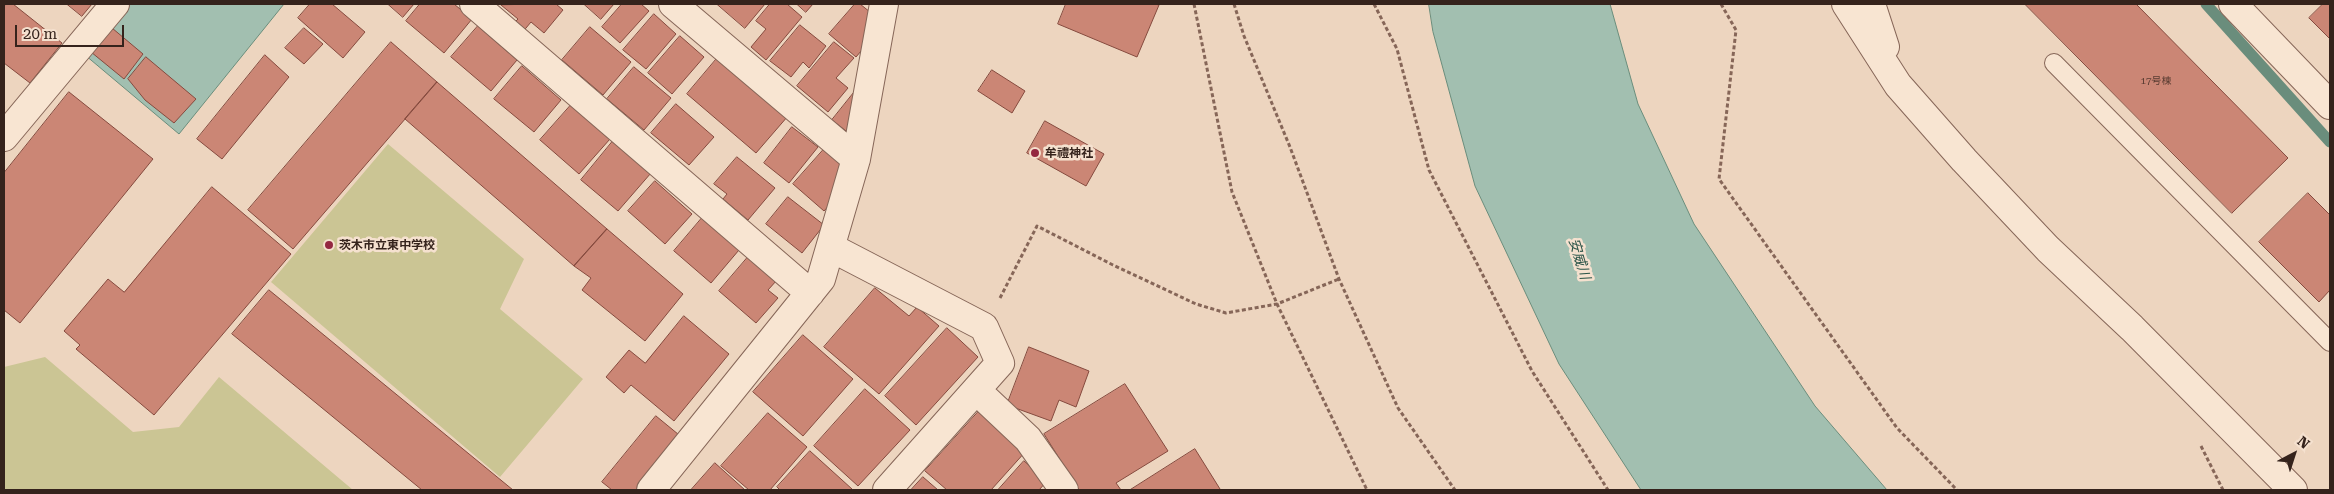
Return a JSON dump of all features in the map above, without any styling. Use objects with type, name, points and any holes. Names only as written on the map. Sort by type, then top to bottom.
[{"type":"street","points":[[4,137],[115,4]]},
{"type":"street","points":[[474,4],[810,293]]},
{"type":"street","points":[[673,4],[856,160]]},
{"type":"street","points":[[651,490],[821,279],[832,248],[856,160],[884,4]]},
{"type":"street","points":[[1846,4],[1898,85],[1964,160],[2048,249],[2132,328],[2293,490]]},
{"type":"street","points":[[1871,4],[1898,85]]},
{"type":"street","points":[[2233,4],[2330,105]]},
{"type":"street","points":[[832,248],[984,327],[1000,363],[887,490]]},
{"type":"street","points":[[976,390],[1028,439],[1064,490]]},
{"type":"lane","points":[[2054,63],[2330,342]]},
{"type":"path","points":[[1194,4],[1232,192],[1277,304],[1368,490]]},
{"type":"path","points":[[1234,4],[1244,36],[1290,147],[1339,279],[1398,408],[1455,490]]},
{"type":"path","points":[[1374,4],[1397,48],[1429,170],[1532,371],[1608,490]]},
{"type":"path","points":[[1721,4],[1736,30],[1719,179],[1897,428],[1957,490]]},
{"type":"path","points":[[984,327],[1037,226],[1112,265],[1196,304],[1226,313],[1277,304],[1339,279]]},
{"type":"shaded area","points":[[388,144],[524,259],[500,309],[583,379],[500,477],[271,282]]},
{"type":"shaded area","points":[[45,357],[133,432],[179,427],[219,377],[353,490],[4,490],[4,367]]},
{"type":"water","points":[[127,4],[284,4],[179,134],[85,55]]},
{"type":"water","name":"安威川","points":[[1429,4],[1610,4],[1638,104],[1694,224],[1815,406],[1887,490],[1641,490],[1559,364],[1475,186],[1433,32]]},
{"type":"building","points":[[6,4],[13,4],[62,43],[30,83],[4,63],[4,7]]},
{"type":"building","points":[[67,4],[92,4],[82,16]]},
{"type":"building","points":[[310,4],[332,4],[365,32],[343,58],[298,18]]},
{"type":"building","points":[[388,4],[414,4],[403,17]]},
{"type":"building","points":[[420,4],[454,4],[472,19],[444,53],[406,21]]},
{"type":"building","points":[[556,4],[563,10],[544,33],[531,22],[521,34],[511,26],[518,19],[501,5]]},
{"type":"building","points":[[584,4],[614,4],[601,19]]},
{"type":"building","points":[[622,4],[641,4],[649,11],[620,43],[602,27]]},
{"type":"building","points":[[717,4],[765,4],[745,28]]},
{"type":"building","points":[[770,4],[787,4],[802,17],[766,60],[751,47],[766,29],[756,21]]},
{"type":"building","points":[[797,4],[813,4],[806,12]]},
{"type":"building","points":[[855,4],[860,4],[870,12],[867,44],[856,57],[829,34]]},
{"type":"building","points":[[1066,4],[1159,5],[1137,57],[1058,24]]},
{"type":"building","points":[[2025,4],[2136,4],[2288,158],[2232,213]]},
{"type":"building","points":[[2323,4],[2330,4],[2330,39],[2309,18]]},
{"type":"building","points":[[654,14],[676,34],[646,69],[623,50]]},
{"type":"building","points":[[800,25],[826,46],[809,68],[803,62],[791,77],[770,61]]},
{"type":"building","points":[[478,26],[517,60],[491,91],[451,57]]},
{"type":"building","points":[[590,27],[631,62],[603,95],[562,60]]},
{"type":"building","points":[[112,28],[143,54],[124,79],[91,52]]},
{"type":"building","points":[[304,28],[323,44],[304,64],[285,48]]},
{"type":"building","points":[[680,36],[704,57],[672,94],[648,73]]},
{"type":"building","points":[[391,42],[437,82],[293,249],[248,210]]},
{"type":"building","points":[[834,42],[854,58],[836,78],[848,88],[828,112],[797,86]]},
{"type":"building","points":[[265,55],[289,77],[222,159],[197,139]]},
{"type":"building","points":[[719,56],[788,116],[756,153],[687,94]]},
{"type":"building","points":[[146,57],[196,99],[174,123],[145,100],[128,79]]},
{"type":"building","points":[[522,66],[561,100],[534,132],[494,99]]},
{"type":"building","points":[[634,67],[671,98],[644,130],[607,99]]},
{"type":"building","points":[[992,70],[1025,91],[1012,113],[978,91]]},
{"type":"building","points":[[437,82],[607,229],[574,266],[405,119]]},
{"type":"building","points":[[855,91],[850,134],[832,120]]},
{"type":"building","points":[[69,92],[153,159],[20,323],[4,310],[4,173]]},
{"type":"building","points":[[676,104],[714,137],[689,165],[651,133]]},
{"type":"building","points":[[571,105],[610,139],[579,174],[540,140]]},
{"type":"building","points":[[1045,121],[1104,154],[1086,186],[1027,153]]},
{"type":"building","points":[[792,127],[818,147],[789,183],[764,163]]},
{"type":"building","points":[[613,141],[651,173],[618,211],[581,180]]},
{"type":"building","points":[[825,148],[842,163],[845,188],[824,211],[793,184]]},
{"type":"building","points":[[737,157],[775,188],[748,220],[723,199],[727,194],[714,184]]},
{"type":"building","points":[[655,181],[692,214],[665,244],[628,211]]},
{"type":"building","points":[[212,187],[291,254],[154,415],[76,349],[80,345],[64,331],[108,279],[124,292]]},
{"type":"building","points":[[2308,193],[2330,215],[2330,290],[2319,302],[2259,242]]},
{"type":"building","points":[[788,197],[824,225],[802,253],[766,224]]},
{"type":"building","points":[[702,218],[739,250],[711,283],[674,251]]},
{"type":"building","points":[[607,229],[683,294],[645,341],[582,290],[591,278],[574,266]]},
{"type":"building","points":[[748,257],[777,280],[768,290],[778,298],[756,323],[719,291]]},
{"type":"building","points":[[875,288],[909,316],[917,307],[939,326],[879,394],[824,347]]},
{"type":"building","points":[[269,290],[513,490],[422,490],[232,334]]},
{"type":"building","points":[[684,316],[729,354],[674,421],[631,385],[624,393],[606,377],[629,350],[645,363]]},
{"type":"building","points":[[947,328],[978,357],[916,425],[885,396]]},
{"type":"building","points":[[803,335],[853,379],[803,436],[753,392]]},
{"type":"building","points":[[1029,347],[1089,371],[1076,407],[1059,400],[1051,421],[1007,405]]},
{"type":"building","points":[[1125,384],[1168,451],[1116,483],[1121,490],[1079,490],[1044,434]]},
{"type":"building","points":[[865,389],[910,430],[858,486],[814,446]]},
{"type":"building","points":[[980,410],[1026,451],[991,490],[947,490],[925,471]]},
{"type":"building","points":[[768,413],[807,447],[770,490],[749,490],[721,466]]},
{"type":"building","points":[[656,416],[684,439],[642,490],[612,490],[602,482]]},
{"type":"building","points":[[1195,449],[1220,489],[1130,490]]},
{"type":"building","points":[[810,451],[852,489],[780,490],[777,487]]},
{"type":"building","points":[[1024,461],[1047,481],[1039,490],[998,490]]},
{"type":"building","points":[[715,463],[745,490],[691,490]]},
{"type":"building","points":[[923,477],[938,490],[911,490]]},
{"type":"waterway","points":[[2206,4],[2330,142]]},
{"type":"place","name":"牟禮神社","points":[[1035,153]]},
{"type":"place","name":"茨木市立東中学校","points":[[329,245]]}]
